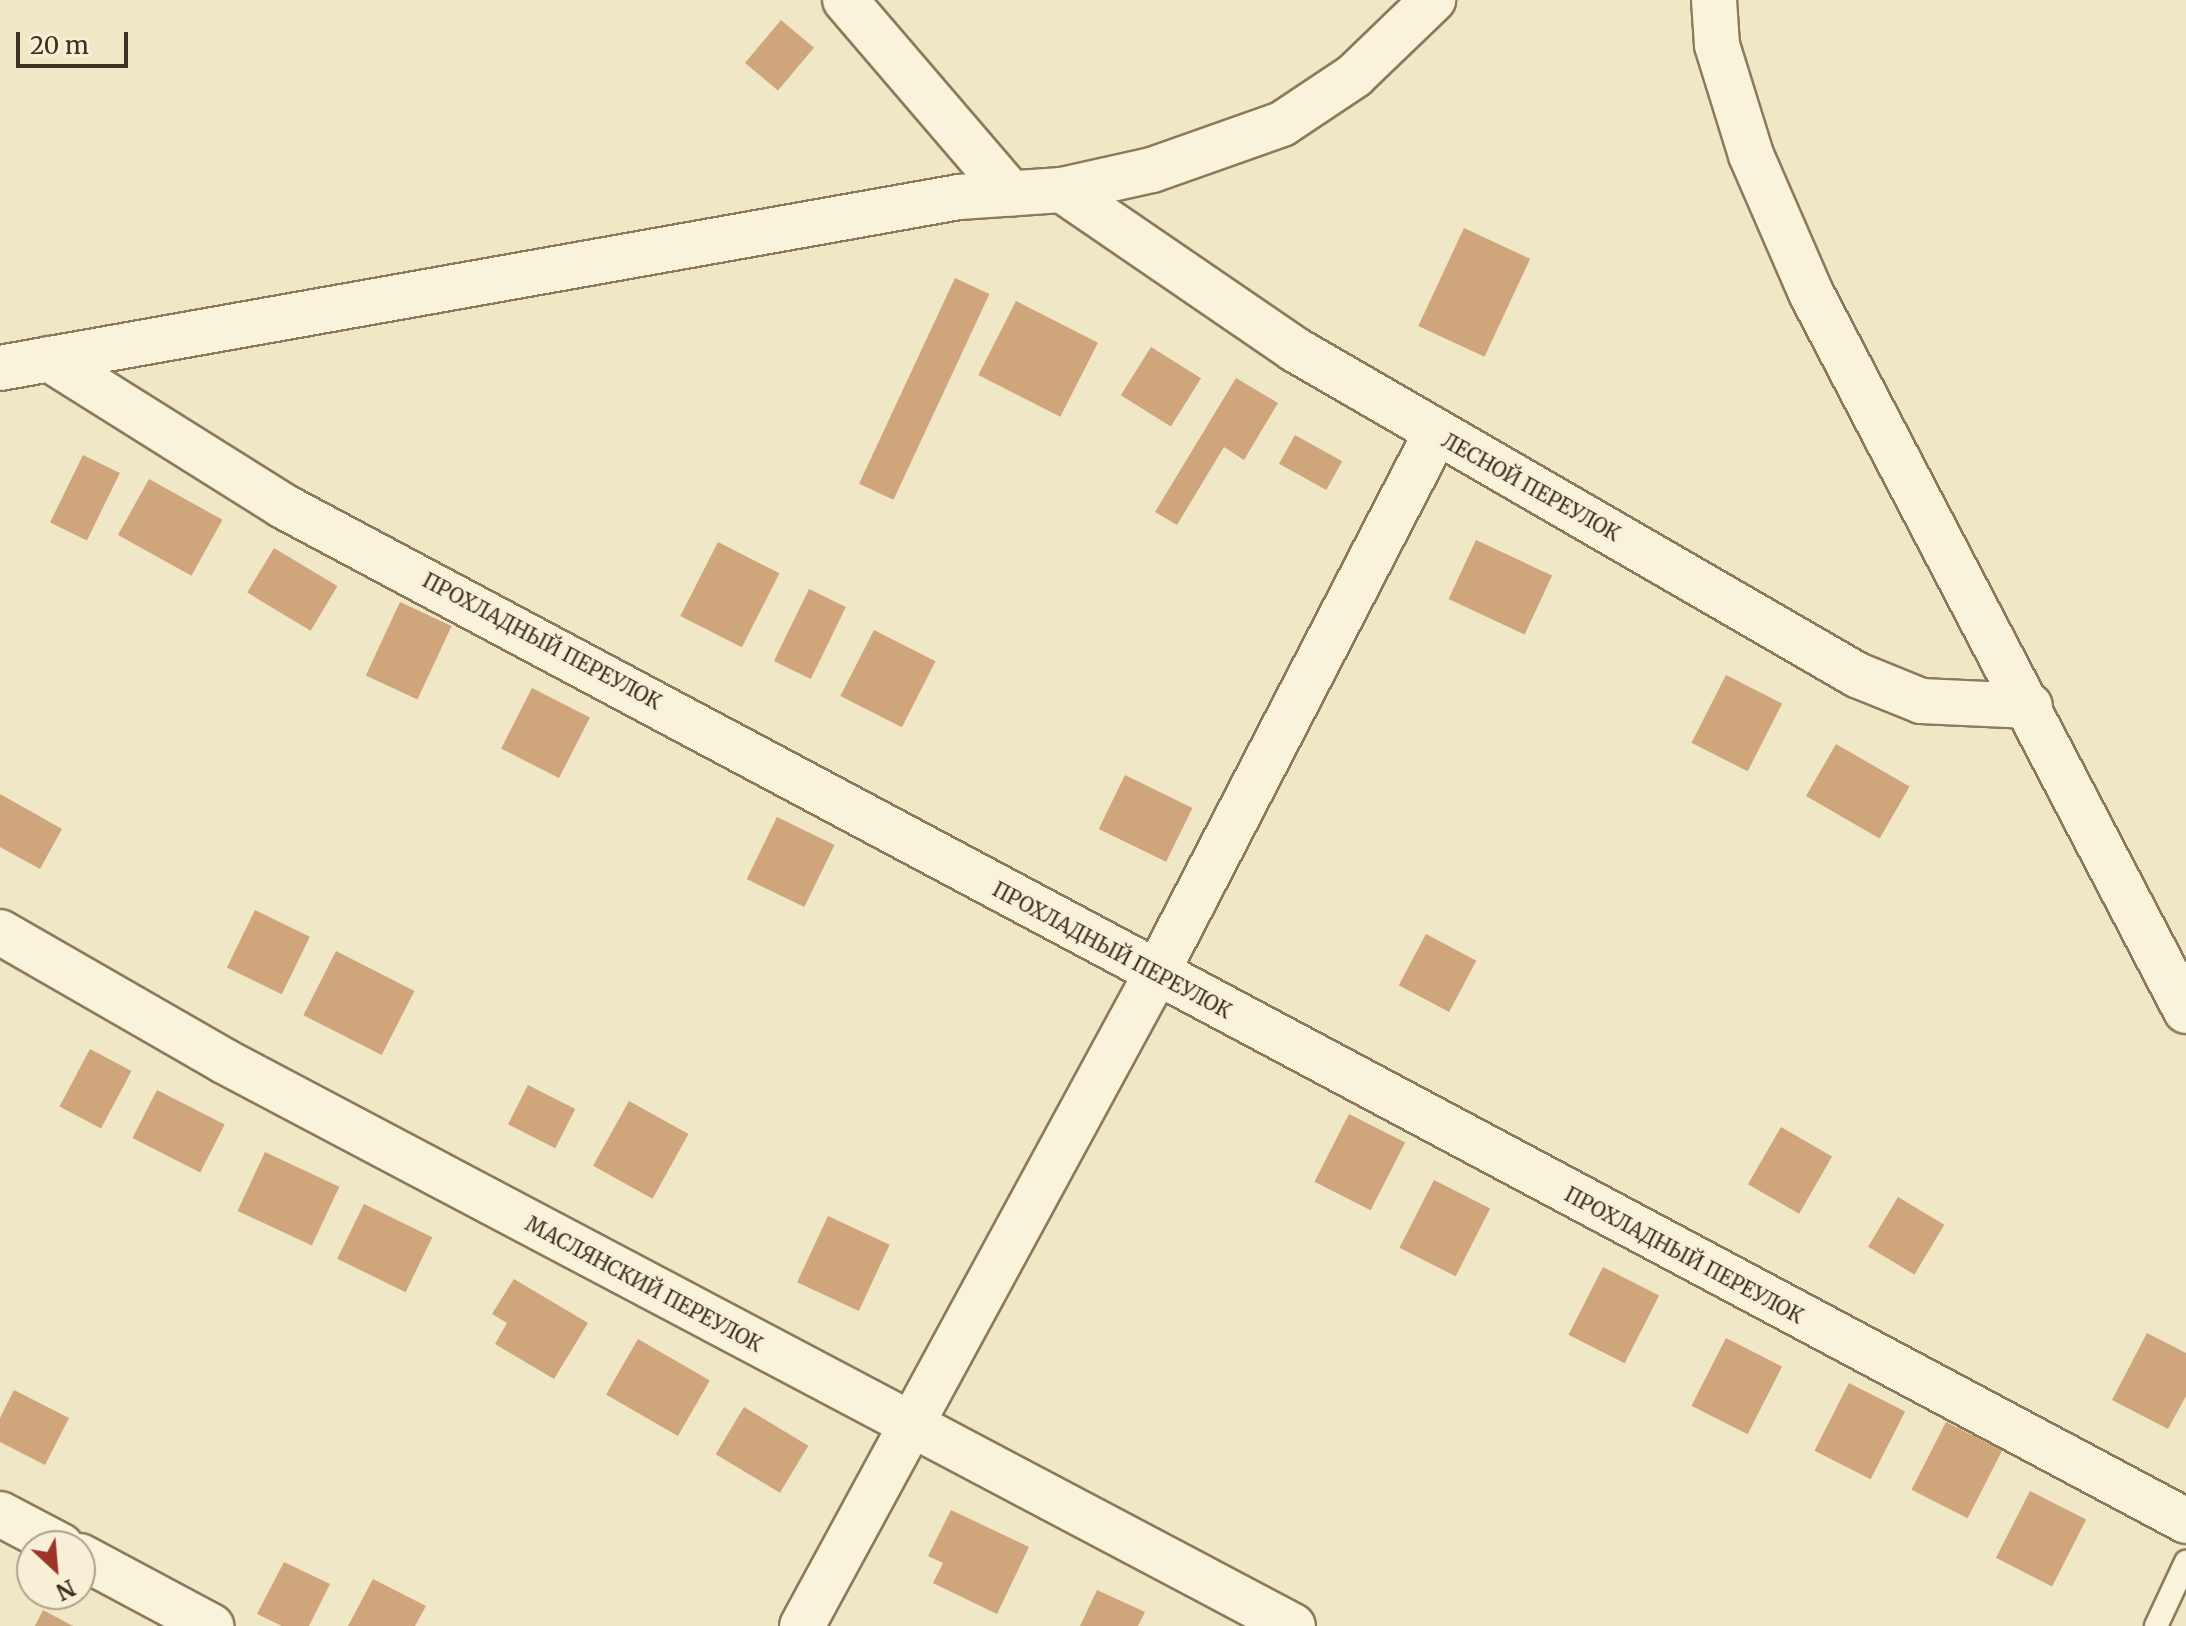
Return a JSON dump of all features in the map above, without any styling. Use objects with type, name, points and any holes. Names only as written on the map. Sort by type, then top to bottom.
[{"type":"street","points":[[845,0],[1011,194]]},
{"type":"street","points":[[0,368],[1011,194],[1062,190],[1152,170],[1282,124],[1354,76],[1433,0]]},
{"type":"street","points":[[1714,0],[1717,45],[1751,155],[1805,279],[2030,706],[2186,1011]]},
{"type":"street","name":"ЛЕСНОЙ ПЕРЕУЛОК","points":[[1062,190],[1294,349],[1857,675],[1921,701],[2030,706]]},
{"type":"street","name":"ПРОХЛАДНЫЙ ПЕРЕУЛОК","points":[[49,359],[283,506],[2186,1521]]},
{"type":"street","points":[[802,1626],[907,1424],[1156,974],[1436,433]]},
{"type":"street","name":"МАСЛЯНСКИЙ ПЕРЕУЛОК","points":[[0,932],[224,1061],[1293,1626]]},
{"type":"street","points":[[0,1514],[30,1530]]},
{"type":"street","points":[[96,1565],[211,1626]]},
{"type":"lane","points":[[2156,1626],[2186,1562]]},
{"type":"building","points":[[781,20],[814,48],[778,91],[745,63]]},
{"type":"building","points":[[1464,228],[1530,259],[1485,357],[1418,326]]},
{"type":"building","points":[[955,278],[989,294],[894,500],[859,484]]},
{"type":"building","points":[[1016,301],[1098,343],[1060,417],[978,375]]},
{"type":"building","points":[[1151,347],[1201,378],[1171,427],[1121,395]]},
{"type":"building","points":[[1236,378],[1278,403],[1244,460],[1224,447],[1177,525],[1155,512]]},
{"type":"building","points":[[1295,435],[1342,461],[1326,490],[1279,464]]},
{"type":"building","points":[[83,455],[120,473],[87,540],[50,522]]},
{"type":"building","points":[[149,479],[222,520],[191,576],[118,535]]},
{"type":"building","points":[[1476,540],[1552,575],[1525,634],[1449,599]]},
{"type":"building","points":[[718,542],[779,573],[742,647],[680,616]]},
{"type":"building","points":[[274,548],[337,586],[311,631],[247,593]]},
{"type":"building","points":[[809,589],[846,607],[811,679],[774,661]]},
{"type":"building","points":[[400,602],[452,626],[417,700],[366,675]]},
{"type":"building","points":[[874,630],[935,661],[902,727],[840,696]]},
{"type":"building","points":[[1726,675],[1782,704],[1748,771],[1691,743]]},
{"type":"building","points":[[532,688],[590,718],[559,778],[501,749]]},
{"type":"building","points":[[1836,744],[1910,787],[1880,838],[1806,796]]},
{"type":"building","points":[[1125,775],[1192,808],[1166,862],[1099,829]]},
{"type":"building","points":[[0,794],[62,829],[40,869],[0,847]]},
{"type":"building","points":[[777,817],[835,845],[804,907],[747,879]]},
{"type":"building","points":[[255,910],[310,937],[282,994],[227,968]]},
{"type":"building","points":[[1426,934],[1476,961],[1449,1012],[1399,985]]},
{"type":"building","points":[[336,951],[414,991],[382,1055],[303,1015]]},
{"type":"building","points":[[90,1049],[131,1071],[101,1128],[59,1106]]},
{"type":"building","points":[[528,1085],[575,1109],[555,1148],[508,1124]]},
{"type":"building","points":[[157,1090],[225,1125],[200,1173],[132,1138]]},
{"type":"building","points":[[629,1101],[688,1134],[653,1199],[593,1166]]},
{"type":"building","points":[[1349,1114],[1405,1143],[1371,1210],[1314,1182]]},
{"type":"building","points":[[1781,1127],[1832,1156],[1799,1214],[1748,1184]]},
{"type":"building","points":[[265,1152],[339,1187],[312,1246],[238,1211]]},
{"type":"building","points":[[1434,1180],[1490,1209],[1456,1276],[1399,1248]]},
{"type":"building","points":[[1898,1197],[1944,1225],[1914,1275],[1868,1247]]},
{"type":"building","points":[[364,1204],[432,1237],[406,1292],[337,1259]]},
{"type":"building","points":[[828,1216],[890,1245],[859,1311],[797,1282]]},
{"type":"building","points":[[1603,1267],[1659,1296],[1625,1363],[1568,1335]]},
{"type":"building","points":[[514,1279],[588,1323],[554,1379],[495,1344],[507,1323],[492,1314]]},
{"type":"building","points":[[2147,1333],[2186,1353],[2186,1396],[2168,1429],[2112,1400]]},
{"type":"building","points":[[1726,1338],[1782,1367],[1748,1434],[1691,1406]]},
{"type":"building","points":[[638,1339],[710,1380],[678,1436],[606,1394]]},
{"type":"building","points":[[1849,1383],[1905,1412],[1871,1479],[1814,1451]]},
{"type":"building","points":[[14,1390],[69,1418],[45,1465],[0,1442],[0,1418]]},
{"type":"building","points":[[744,1407],[808,1446],[780,1493],[716,1454]]},
{"type":"building","points":[[1946,1422],[2002,1451],[1968,1518],[1911,1490]]},
{"type":"building","points":[[2030,1491],[2086,1520],[2052,1586],[1996,1558]]},
{"type":"building","points":[[951,1510],[1029,1547],[997,1614],[933,1583],[943,1563],[928,1556]]},
{"type":"building","points":[[284,1562],[330,1584],[309,1626],[282,1626],[257,1614]]},
{"type":"building","points":[[373,1579],[426,1606],[415,1626],[348,1626]]},
{"type":"building","points":[[1097,1590],[1145,1612],[1138,1626],[1080,1626]]},
{"type":"building","points":[[43,1610],[73,1626],[35,1626]]}]
